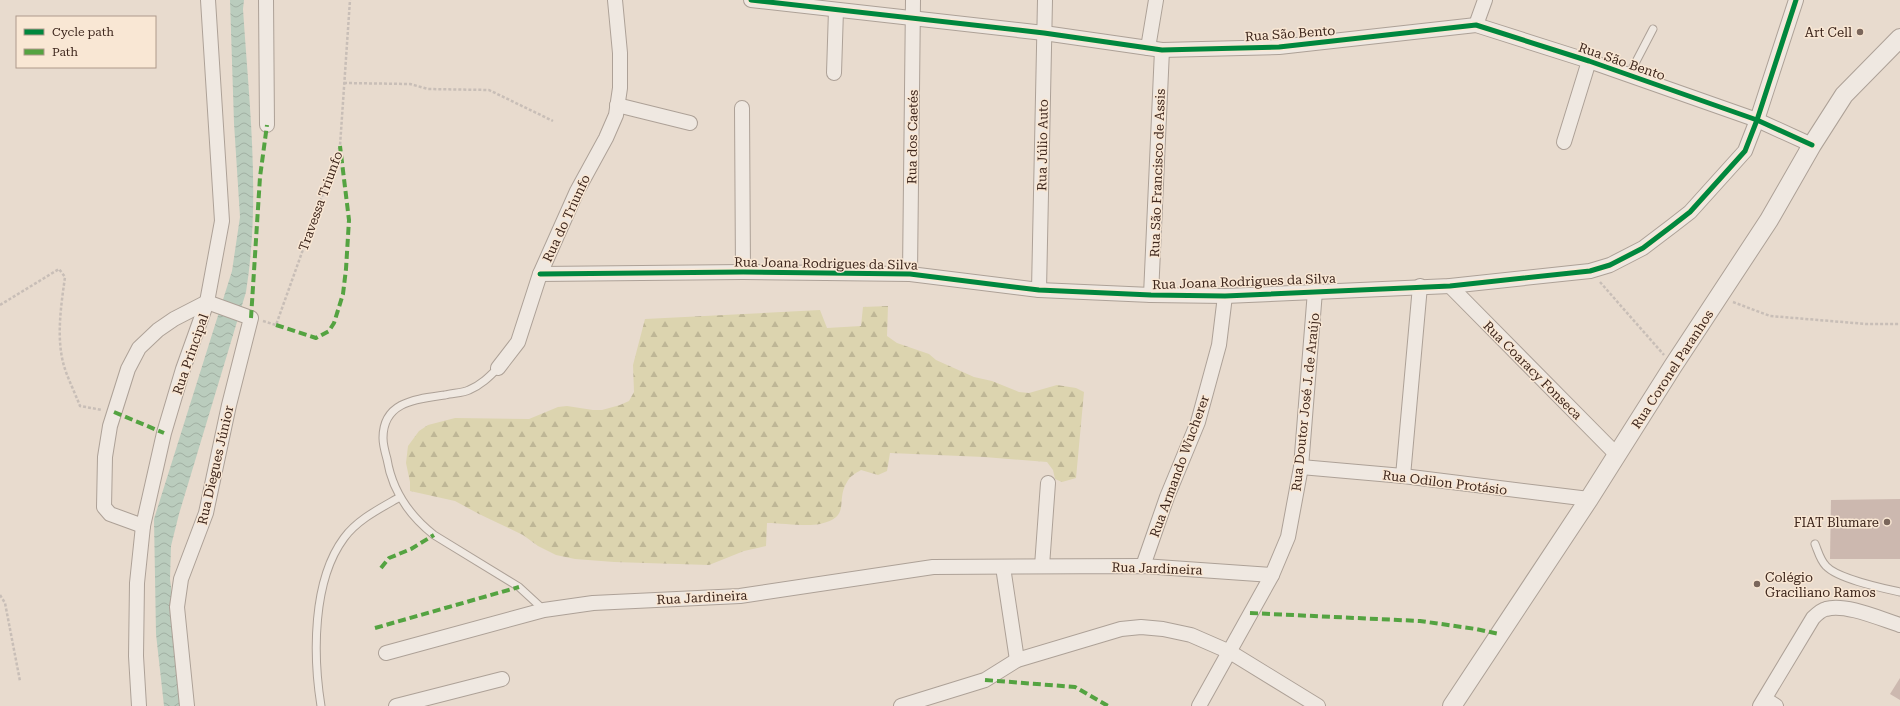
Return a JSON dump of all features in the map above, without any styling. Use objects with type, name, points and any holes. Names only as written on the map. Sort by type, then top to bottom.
[{"type":"street","name":"Rua Principal","points":[[139,706],[136,656],[137,583],[143,526],[164,433],[183,369],[211,303],[222,221],[208,0]]},
{"type":"street","points":[[266,0],[267,125]]},
{"type":"street","name":"Rua do Triunfo","points":[[498,368],[518,342],[540,274],[577,191],[606,138],[616,115],[620,88],[620,53],[615,0]]},
{"type":"street","name":"Rua São Bento","points":[[751,0],[777,1],[836,10],[1044,33],[1162,50],[1279,47],[1476,25],[1589,61],[1757,120],[1812,145]]},
{"type":"street","name":"Rua dos Caetés","points":[[910,274],[914,0]]},
{"type":"street","name":"Rua Júlio Auto","points":[[1039,290],[1045,0]]},
{"type":"street","points":[[1148,48],[1156,0]]},
{"type":"street","points":[[1476,25],[1485,0]]},
{"type":"street","name":"Rua Joana Rodrigues da Silva","points":[[540,274],[743,272],[910,274],[1039,290],[1151,296],[1226,296],[1420,286],[1450,286],[1590,271],[1610,265],[1643,248],[1690,212],[1745,151],[1757,120],[1796,0]]},
{"type":"street","points":[[834,73],[836,10]]},
{"type":"street","name":"Rua Coronel Paranhos","points":[[1452,706],[1589,499],[1673,366],[1769,220],[1812,145],[1844,95],[1900,38]]},
{"type":"street","name":"Rua São Francisco de Assis","points":[[1151,296],[1162,50]]},
{"type":"street","points":[[1564,142],[1589,61]]},
{"type":"street","points":[[617,105],[690,124]]},
{"type":"street","points":[[742,108],[743,272]]},
{"type":"street","points":[[1403,476],[1420,286]]},
{"type":"street","name":"Rua Coaracy Fonseca","points":[[1450,286],[1617,455]]},
{"type":"street","name":"Rua Doutor José J. de Araújo","points":[[1199,706],[1272,575],[1288,537],[1301,467],[1315,291]]},
{"type":"street","name":"Rua Armando Wucherer","points":[[1143,566],[1167,497],[1198,422],[1219,345],[1226,296]]},
{"type":"street","points":[[143,526],[110,514],[104,507],[105,458],[114,412],[128,369],[139,348],[174,319],[211,303],[247,317]]},
{"type":"street","name":"Rua Diegues Júnior","points":[[187,706],[177,607],[181,579],[206,514],[247,317]]},
{"type":"street","name":"Rua Odilon Protásio","points":[[1301,467],[1403,476],[1589,499]]},
{"type":"street","points":[[1042,566],[1048,483]]},
{"type":"street","name":"Rua Jardineira","points":[[386,653],[544,610],[593,603],[740,596],[933,567],[1143,566],[1272,575]]},
{"type":"street","points":[[1003,567],[1017,660]]},
{"type":"street","points":[[1767,704],[1813,618],[1821,611],[1827,608],[1847,609],[1900,626]]},
{"type":"street","points":[[901,706],[985,680],[1017,660],[1121,629],[1141,627],[1163,629],[1191,635],[1230,652],[1318,706]]},
{"type":"street","points":[[396,706],[502,679]]},
{"type":"lane","points":[[1629,75],[1653,29]]},
{"type":"lane","name":"Rua do Triunfo","points":[[400,497],[388,470],[383,438],[386,418],[400,404],[423,398],[468,391],[487,380],[498,368]]},
{"type":"lane","points":[[321,706],[317,680],[317,640],[320,597],[327,571],[344,538],[356,525],[400,497],[412,516],[422,526],[434,535],[519,587],[544,610]]},
{"type":"lane","points":[[1815,544],[1825,565],[1831,571],[1864,583],[1900,592]]},
{"type":"path","points":[[344,83],[410,84],[428,89],[489,90],[553,121]]},
{"type":"path","points":[[0,305],[59,269],[65,277],[60,340],[64,366],[80,406],[114,412]]},
{"type":"path","points":[[1590,271],[1673,366]]},
{"type":"path","points":[[1719,297],[1770,316],[1866,324],[1900,324]]},
{"type":"path","points":[[0,595],[5,603],[20,681]]},
{"type":"green space","points":[[888,306],[887,336],[897,343],[929,354],[936,360],[974,377],[992,381],[1019,392],[1029,393],[1057,385],[1076,388],[1084,392],[1076,478],[1062,482],[1055,479],[1053,470],[1047,462],[984,457],[890,453],[887,471],[878,475],[861,470],[850,478],[844,489],[839,513],[830,521],[815,525],[767,523],[766,546],[744,551],[709,565],[614,562],[575,559],[556,555],[538,546],[523,535],[455,501],[410,491],[410,482],[406,463],[408,446],[419,431],[428,425],[455,418],[529,419],[558,407],[567,406],[602,410],[629,401],[634,392],[633,365],[645,319],[820,310],[827,328],[861,326],[863,307]]},
{"type":"water","points":[[230,0],[244,0],[243,9],[251,115],[253,186],[253,221],[250,257],[246,292],[179,514],[171,546],[170,579],[179,650],[183,706],[164,706],[156,634],[154,519],[232,271],[240,217],[234,123]]},
{"type":"building","points":[[1900,499],[1900,559],[1830,559],[1831,500]]},
{"type":"building","points":[[1900,678],[1900,700],[1890,694]]},
{"type":"marked path","points":[[251,318],[260,177],[267,125]]},
{"type":"marked path","points":[[276,325],[316,338],[329,331],[334,323],[343,294],[349,220],[340,146]]},
{"type":"marked path","points":[[114,412],[164,433]]},
{"type":"marked path","points":[[381,568],[389,558],[411,549],[434,535]]},
{"type":"marked path","points":[[375,628],[519,587]]},
{"type":"marked path","points":[[1250,613],[1420,621],[1499,634]]},
{"type":"marked path","points":[[985,680],[1075,687],[1108,706]]},
{"type":"cycle path","points":[[751,0],[1044,33],[1162,50],[1279,47],[1476,25],[1589,61],[1757,120],[1812,145]]},
{"type":"cycle path","points":[[540,274],[743,272],[910,274],[1039,290],[1151,295],[1225,296],[1450,286],[1590,271],[1610,265],[1643,248],[1672,226],[1690,212],[1745,151],[1757,120],[1796,0]]},
{"type":"place","name":"Art Cell","points":[[1860,32]]},
{"type":"place","name":"FIAT Blumare","points":[[1887,522]]},
{"type":"place","name":"Colégio Graciliano Ramos","points":[[1757,584]]}]
